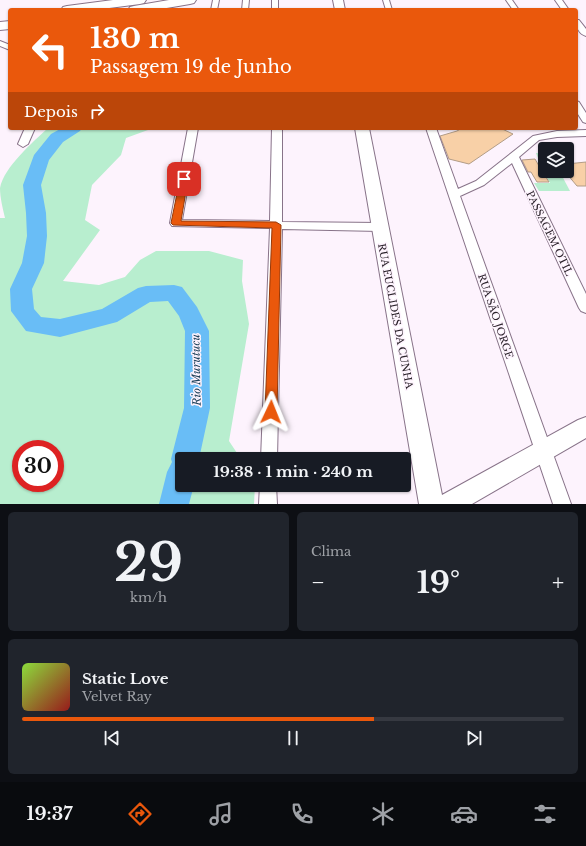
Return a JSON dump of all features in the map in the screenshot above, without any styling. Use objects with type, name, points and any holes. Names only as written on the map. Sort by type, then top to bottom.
[{"type":"highway","points":[[82,8],[140,0]]},
{"type":"highway","points":[[145,8],[190,0]]},
{"type":"street","points":[[558,0],[564,8]]},
{"type":"street","points":[[578,24],[586,34]]},
{"type":"street","points":[[578,107],[586,120]]},
{"type":"street","points":[[23,144],[29,130]]},
{"type":"street","points":[[193,130],[176,223],[380,226]]},
{"type":"street","points":[[269,452],[276,225],[277,130]]},
{"type":"street","name":"RUA EUCLIDES DA CUNHA","points":[[362,130],[431,504]]},
{"type":"street","name":"RUA SÃO JORGE","points":[[432,130],[562,504]]},
{"type":"street","points":[[454,195],[480,183],[536,138],[557,134],[579,132],[586,133]]},
{"type":"street","name":"PASSAGEM OTIL","points":[[514,157],[586,308]]},
{"type":"street","points":[[449,504],[586,427]]},
{"type":"street","points":[[268,492],[268,504]]},
{"type":"green space","points":[[46,130],[148,130],[126,138],[121,155],[92,185],[85,220],[100,230],[63,281],[99,285],[125,277],[140,260],[156,251],[209,251],[243,260],[242,281],[249,324],[229,441],[236,452],[175,452],[175,492],[255,492],[254,504],[0,504],[0,218],[5,218],[0,188],[7,172],[20,155]]},
{"type":"green space","points":[[547,178],[563,178],[570,191],[539,191],[534,183],[550,183]]},
{"type":"building","points":[[504,130],[513,134],[469,164],[449,159],[440,136],[457,131]]},
{"type":"building","points":[[535,159],[538,164],[538,178],[547,178],[549,182],[537,182],[531,172],[528,172],[522,160]]},
{"type":"building","points":[[586,162],[586,186],[577,186],[570,178],[574,178],[574,163]]},
{"type":"waterway","name":"Rio Murutucu","points":[[71,130],[57,138],[40,159],[32,185],[36,213],[37,236],[33,263],[21,289],[23,311],[34,325],[60,328],[109,316],[146,294],[174,293],[189,313],[197,331],[197,408],[187,452]]},
{"type":"waterway","name":"Rio Murutucu","points":[[174,504],[177,492]]},
{"type":"route","points":[[184,179],[176,223],[276,225],[271,412]]}]
